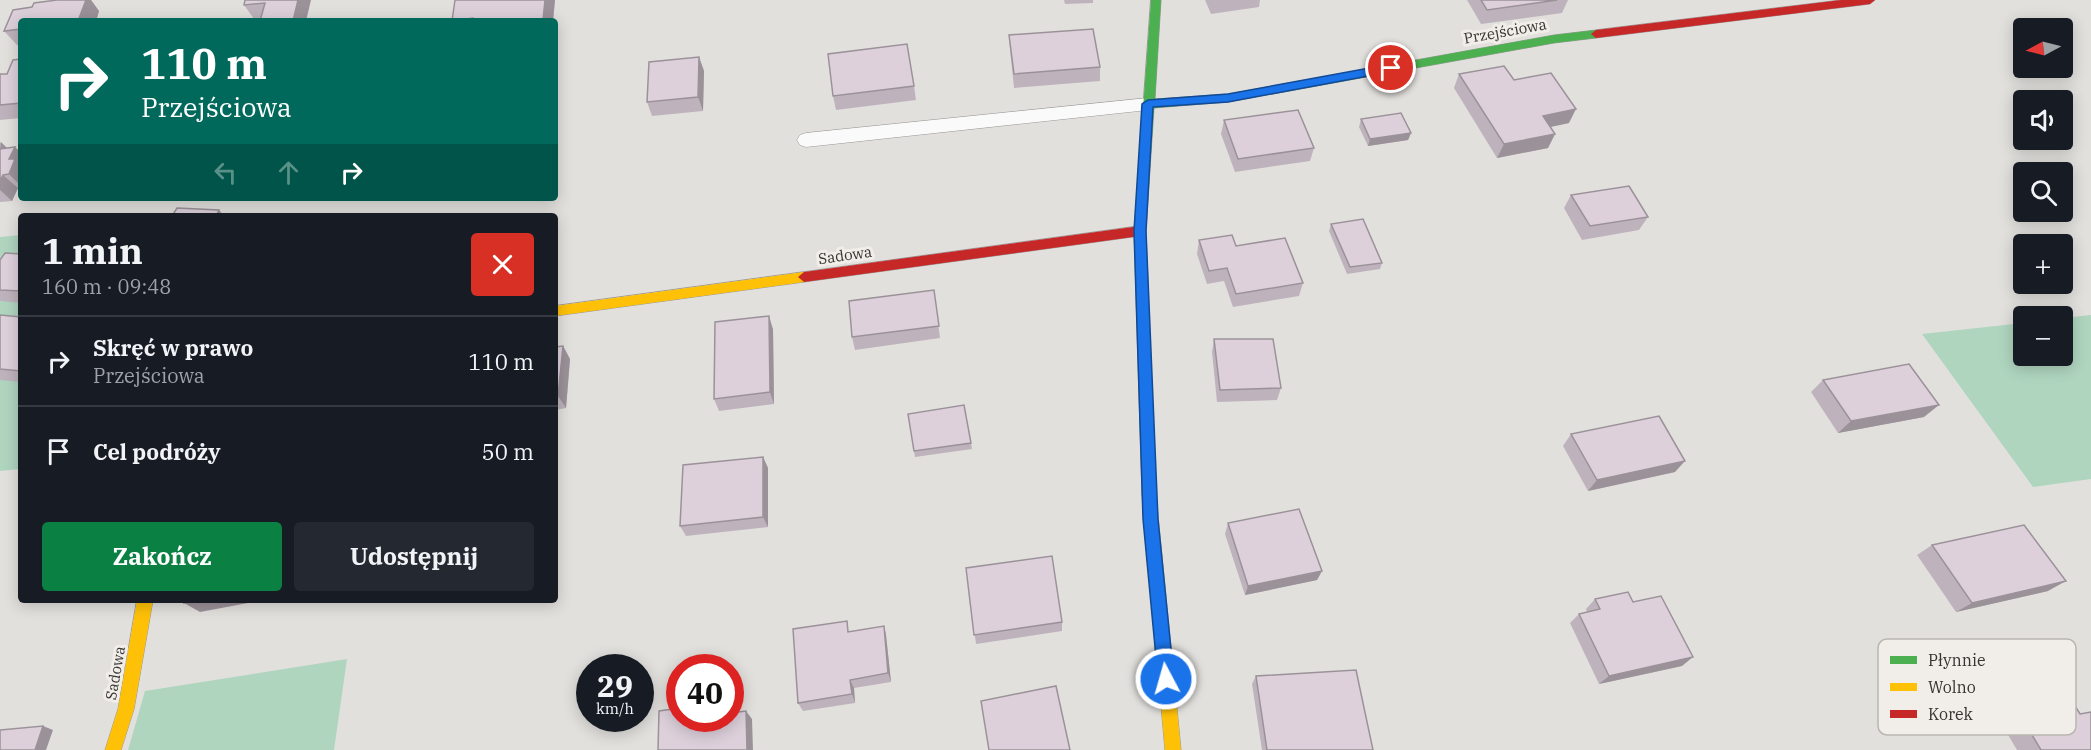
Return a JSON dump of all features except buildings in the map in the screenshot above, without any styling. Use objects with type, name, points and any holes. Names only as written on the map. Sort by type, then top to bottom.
[{"type":"street","points":[[1156,0],[1140,231],[1150,519],[1173,750]]},
{"type":"street","name":"Przejściowa","points":[[1148,104],[1228,98],[1554,39],[1870,0]]},
{"type":"street","name":"Sadowa","points":[[558,311],[1140,231]]},
{"type":"street","name":"Sadowa","points":[[113,750],[126,709],[144,603]]},
{"type":"lane","points":[[806,140],[1148,104]]},
{"type":"green space","points":[[18,235],[18,469],[0,471],[0,237]]},
{"type":"green space","points":[[2091,315],[2091,479],[2033,487],[1922,334],[2013,324],[2013,366],[2073,366],[2073,317]]},
{"type":"green space","points":[[347,659],[334,750],[128,750],[145,691]]},
{"type":"traffic: fast","points":[[1149,495],[1140,231],[1156,0]]},
{"type":"traffic: fast","points":[[1148,104],[1228,98],[1554,39],[1596,34]]},
{"type":"traffic: slow","points":[[558,311],[804,277]]},
{"type":"traffic: slow","points":[[1149,495],[1173,750]]},
{"type":"traffic: slow","points":[[113,750],[126,709],[144,603]]},
{"type":"traffic: jam","points":[[1596,34],[1870,0]]},
{"type":"traffic: jam","points":[[804,277],[1140,231]]},
{"type":"route","points":[[1166,679],[1150,519],[1140,231],[1148,104],[1228,98],[1391,68]]}]
